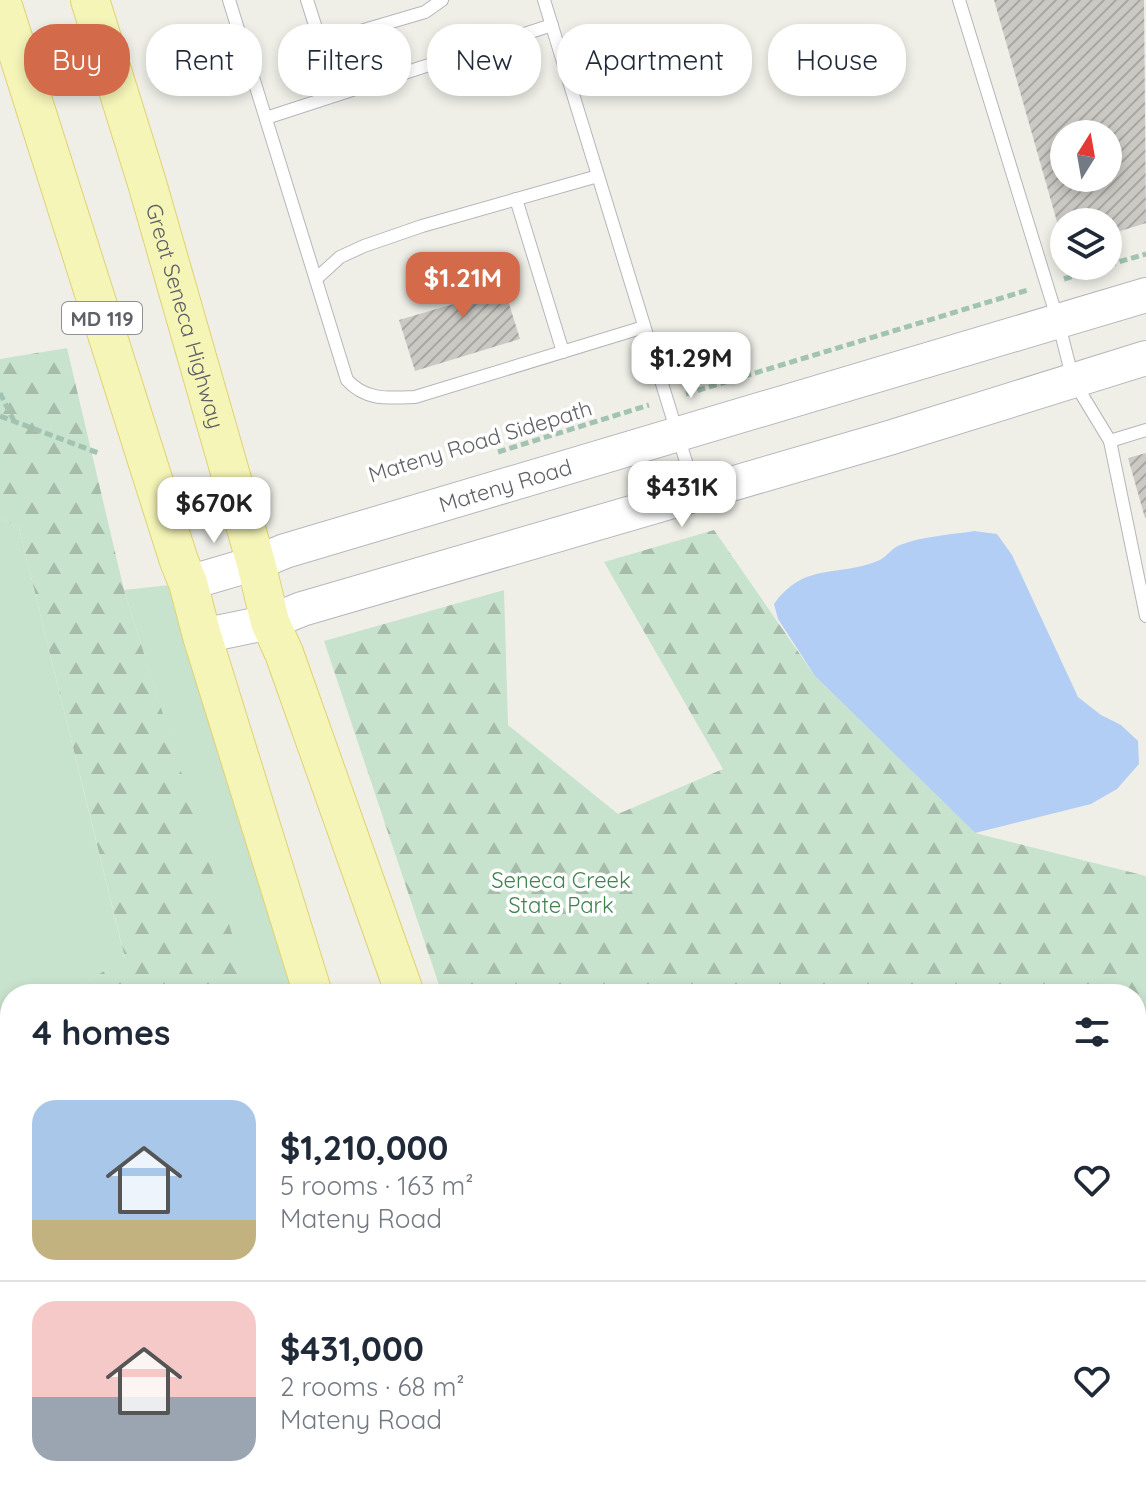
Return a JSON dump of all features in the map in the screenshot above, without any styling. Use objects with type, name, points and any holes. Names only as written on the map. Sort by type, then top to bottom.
[{"type":"main road","name":"MD 119","points":[[1,0],[188,583],[310,984]]},
{"type":"main road","name":"Great Seneca Highway","points":[[90,0],[147,183],[256,563],[270,622],[284,653],[401,984]]},
{"type":"street","name":"Mateny Road","points":[[188,583],[285,551],[1146,295]]},
{"type":"street","points":[[202,636],[270,622],[302,609],[1146,358]]},
{"type":"lane","points":[[229,0],[347,380],[357,390],[381,399],[415,397],[644,327]]},
{"type":"lane","points":[[307,0],[314,24]]},
{"type":"lane","points":[[384,24],[425,12],[442,0]]},
{"type":"lane","points":[[544,0],[696,494]]},
{"type":"lane","points":[[959,0],[1047,284],[1073,380],[1110,441],[1146,616]]},
{"type":"lane","points":[[411,70],[552,25]]},
{"type":"lane","points":[[266,118],[331,96]]},
{"type":"lane","points":[[317,278],[340,257],[364,246],[422,226],[598,176]]},
{"type":"lane","points":[[516,199],[563,352]]},
{"type":"lane","points":[[1110,441],[1146,430]]},
{"type":"path","name":"Mateny Road Sidepath","points":[[1122,261],[1146,254]]},
{"type":"path","name":"Mateny Road Sidepath","points":[[492,454],[1060,280]]},
{"type":"path","points":[[0,393],[14,422]]},
{"type":"path","points":[[0,416],[101,454]]},
{"type":"green space","points":[[67,348],[124,590],[248,984],[83,984],[125,958],[19,528],[0,518],[0,359]]},
{"type":"green space","points":[[0,518],[19,528],[125,959],[84,984],[0,984]]},
{"type":"green space","name":"Seneca Creek State Park","points":[[714,530],[815,676],[975,833],[1146,876],[1146,984],[439,984],[324,641],[504,590],[508,725],[618,814],[723,769],[604,562]]},
{"type":"green space","points":[[188,583],[322,984],[247,984],[124,590]]},
{"type":"water","points":[[974,531],[997,534],[1012,555],[1078,697],[1101,715],[1121,725],[1138,741],[1139,764],[1117,789],[1091,804],[975,833],[815,676],[778,619],[774,604],[786,591],[810,576],[880,560],[897,546],[909,542]]},
{"type":"building","points":[[994,0],[1144,0],[1146,223],[1122,231],[1122,208],[1053,208]]},
{"type":"building","points":[[495,259],[520,339],[415,371],[399,320],[457,303],[448,273]]},
{"type":"building","points":[[1146,453],[1146,518],[1145,518],[1128,458]]}]
